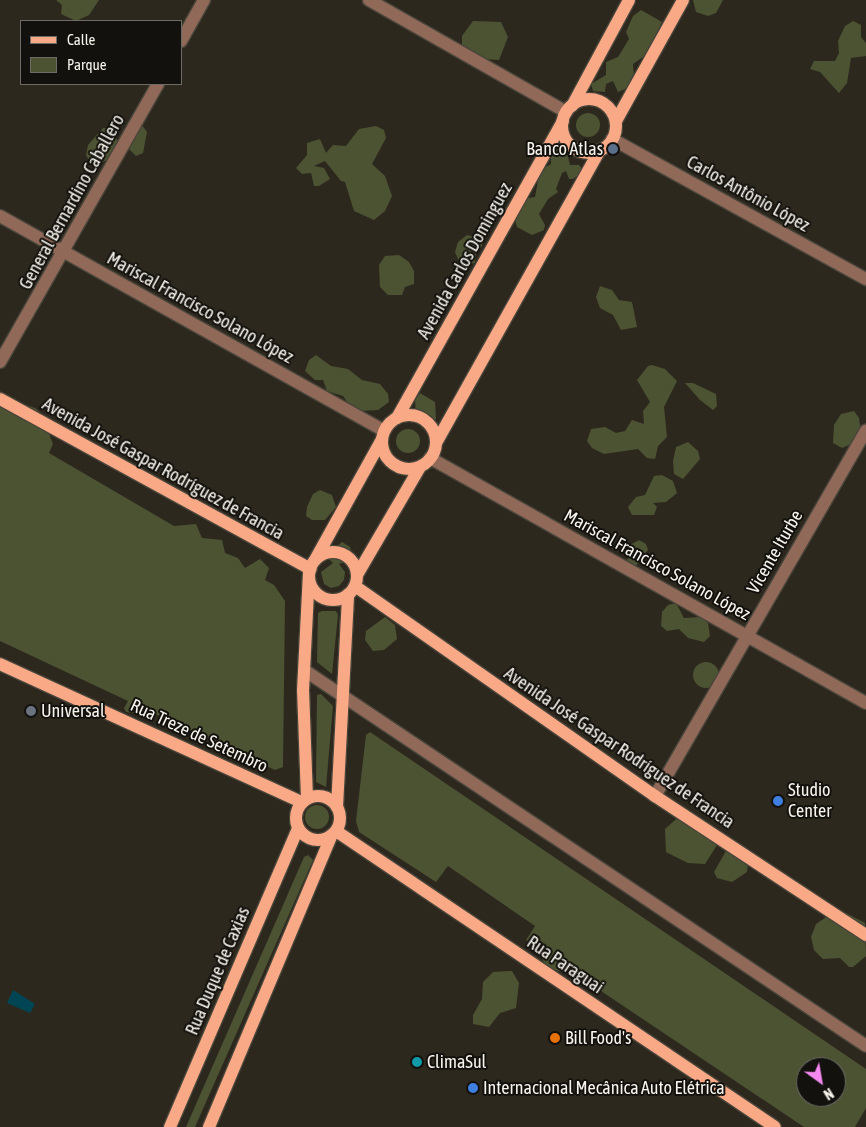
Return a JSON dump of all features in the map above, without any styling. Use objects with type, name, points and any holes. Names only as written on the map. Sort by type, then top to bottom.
[{"type":"main road","name":"Avenida Carlos Dominguez","points":[[397,418],[629,0]]},
{"type":"main road","points":[[209,1127],[340,819],[337,807],[353,585],[352,561],[340,553],[326,553],[310,569],[311,586],[320,596],[334,600],[353,585],[436,443],[600,150],[612,139],[616,122],[683,0]]},
{"type":"main road","points":[[600,150],[582,152],[571,146],[564,134],[567,113],[583,100],[601,102],[611,110],[616,122]]},
{"type":"main road","name":"Avenida José Gaspar Rodríguez de Francia","points":[[0,399],[310,569]]},
{"type":"main road","points":[[334,833],[312,839],[298,828],[296,813],[305,800],[304,670],[310,569],[383,435],[397,418],[412,415],[427,421],[436,443]]},
{"type":"main road","points":[[383,435],[384,454],[396,466],[412,469],[425,462]]},
{"type":"main road","name":"Avenida José Gaspar Rodríguez de Francia","points":[[353,585],[655,796],[866,934]]},
{"type":"main road","name":"Rua Treze de Setembro","points":[[0,664],[305,800]]},
{"type":"main road","points":[[305,800],[322,796],[337,807]]},
{"type":"main road","name":"Rua Duque de Caxias","points":[[170,1127],[298,828]]},
{"type":"main road","name":"Rua Paraguai","points":[[334,833],[775,1127]]},
{"type":"street","points":[[182,39],[204,0]]},
{"type":"street","points":[[369,0],[567,113]]},
{"type":"street","name":"General Bernardino Caballero","points":[[0,362],[157,85]]},
{"type":"street","name":"Carlos Antônio López","points":[[612,139],[866,279]]},
{"type":"street","name":"Mariscal Francisco Solano López","points":[[0,216],[383,435]]},
{"type":"street","name":"Vicente Iturbe","points":[[655,796],[866,430]]},
{"type":"street","name":"Mariscal Francisco Solano López","points":[[425,462],[747,636],[866,703]]},
{"type":"street","points":[[304,670],[866,1046]]},
{"type":"green space","points":[[56,0],[99,0],[89,15],[78,20],[61,14],[62,5]]},
{"type":"green space","points":[[693,0],[723,0],[716,13],[708,16],[696,12]]},
{"type":"green space","points":[[641,10],[662,22],[656,34],[657,42],[646,55],[633,64],[634,76],[630,87],[618,92],[613,81],[606,84],[605,92],[593,91],[591,84],[606,75],[606,62],[618,57],[629,39],[626,32],[633,16]]},
{"type":"green space","points":[[473,21],[501,22],[508,37],[499,60],[482,59],[462,49],[462,36]]},
{"type":"green space","points":[[853,21],[861,25],[861,37],[866,43],[866,56],[851,58],[847,83],[839,93],[820,72],[810,69],[814,61],[835,61],[839,53],[838,41],[845,26]]},
{"type":"green space","points":[[588,113],[597,116],[600,125],[597,134],[588,137],[579,134],[576,125],[579,116]]},
{"type":"green space","points":[[142,125],[147,132],[143,153],[136,156],[128,148],[138,126]]},
{"type":"green space","points":[[376,126],[384,130],[386,138],[372,164],[385,176],[392,196],[385,211],[374,220],[354,211],[345,182],[341,181],[325,161],[314,166],[324,168],[330,179],[319,186],[314,186],[311,173],[302,174],[296,168],[307,155],[307,143],[320,139],[326,153],[333,145],[346,146],[359,129]]},
{"type":"green space","points":[[103,128],[107,128],[119,142],[107,160],[96,165],[90,162],[86,155],[88,145]]},
{"type":"green space","points":[[558,148],[566,149],[570,165],[579,165],[584,171],[573,179],[569,179],[566,171],[562,173],[556,189],[558,192],[548,199],[539,214],[545,225],[544,230],[532,235],[517,227],[515,219],[523,199],[535,197],[540,170],[551,164],[551,153]]},
{"type":"green space","points":[[467,235],[483,239],[482,246],[476,253],[475,263],[461,266],[455,252],[458,242]]},
{"type":"green space","points":[[399,255],[409,262],[414,271],[414,284],[405,287],[402,295],[388,295],[380,287],[379,265],[385,256]]},
{"type":"green space","points":[[600,286],[612,290],[619,300],[632,302],[637,327],[621,330],[613,315],[600,308],[596,297]]},
{"type":"green space","points":[[316,355],[331,366],[348,369],[362,380],[380,384],[388,394],[389,402],[378,410],[361,411],[350,406],[343,396],[327,391],[323,380],[315,380],[305,371],[309,360]]},
{"type":"green space","points":[[652,365],[665,369],[677,381],[664,407],[667,437],[658,446],[655,459],[647,458],[638,449],[604,454],[592,448],[587,441],[591,429],[605,427],[616,433],[625,431],[632,420],[644,424],[643,411],[650,402],[637,380],[648,366]]},
{"type":"green space","points":[[685,383],[693,383],[716,394],[717,406],[713,410],[700,400]]},
{"type":"green space","points":[[420,393],[435,402],[436,419],[430,424],[422,423],[416,417],[415,400]]},
{"type":"green space","points":[[0,397],[35,408],[41,413],[53,444],[49,453],[174,526],[196,524],[202,538],[222,540],[225,553],[238,558],[245,568],[260,559],[269,568],[265,580],[274,585],[285,601],[283,767],[275,770],[149,711],[143,714],[126,712],[124,708],[128,701],[0,641]]},
{"type":"green space","points":[[854,411],[859,418],[860,426],[854,443],[842,448],[833,443],[834,425],[841,414]]},
{"type":"green space","points":[[408,429],[417,432],[420,441],[417,450],[408,453],[399,450],[396,441],[399,432]]},
{"type":"green space","points":[[688,442],[698,451],[700,459],[683,479],[674,474],[673,461],[676,447]]},
{"type":"green space","points":[[662,475],[673,481],[677,493],[666,502],[653,503],[657,507],[654,515],[632,515],[628,507],[636,497],[645,495],[654,476]]},
{"type":"green space","points":[[320,490],[332,495],[336,507],[325,520],[312,520],[306,516],[307,507],[313,494]]},
{"type":"green space","points":[[639,540],[646,544],[648,550],[635,567],[624,562],[629,558],[626,547]]},
{"type":"green space","points":[[342,542],[350,547],[353,559],[339,564],[345,572],[344,580],[339,586],[331,588],[324,584],[321,572],[333,563],[327,557]]},
{"type":"green space","points":[[676,603],[684,618],[701,617],[708,623],[710,636],[704,642],[688,638],[679,629],[667,631],[661,626],[662,612],[668,605]]},
{"type":"green space","points":[[322,611],[336,611],[338,615],[332,674],[317,662],[318,613]]},
{"type":"green space","points":[[385,617],[395,625],[397,639],[384,650],[373,651],[365,640],[366,631]]},
{"type":"green space","points":[[706,662],[715,666],[719,675],[715,684],[706,688],[697,684],[693,675],[697,666]]},
{"type":"green space","points":[[321,694],[333,706],[326,787],[316,782],[317,695]]},
{"type":"green space","points":[[370,732],[866,1069],[866,1108],[855,1127],[804,1127],[583,979],[575,981],[567,973],[551,969],[544,963],[539,950],[526,940],[535,926],[448,866],[436,882],[359,832],[356,821],[366,735]]},
{"type":"green space","points":[[317,805],[326,808],[329,817],[326,826],[317,829],[308,826],[305,817],[308,808]]},
{"type":"green space","points":[[682,814],[719,842],[705,864],[688,863],[666,852],[665,829]]},
{"type":"green space","points":[[727,849],[748,864],[747,872],[732,882],[717,878],[714,872]]},
{"type":"green space","points":[[308,855],[313,860],[195,1127],[186,1127],[304,857]]},
{"type":"green space","points":[[832,913],[846,913],[865,923],[866,956],[853,967],[849,967],[840,958],[823,959],[814,950],[811,937],[816,924]]},
{"type":"green space","points":[[512,971],[519,983],[516,1008],[500,1013],[489,1027],[473,1024],[473,1015],[482,999],[483,982],[493,972]]},
{"type":"water","points":[[13,990],[35,1004],[30,1013],[7,1003]]},
{"type":"place","name":"Banco Atlas","points":[[613,149]]},
{"type":"place","name":"Universal","points":[[31,711]]},
{"type":"place","name":"Studio Center","points":[[778,801]]},
{"type":"place","name":"Bill Food's","points":[[555,1038]]},
{"type":"place","name":"ClimaSul","points":[[417,1062]]},
{"type":"place","name":"Internacional Mecânica Auto Elétrica","points":[[473,1088]]}]
